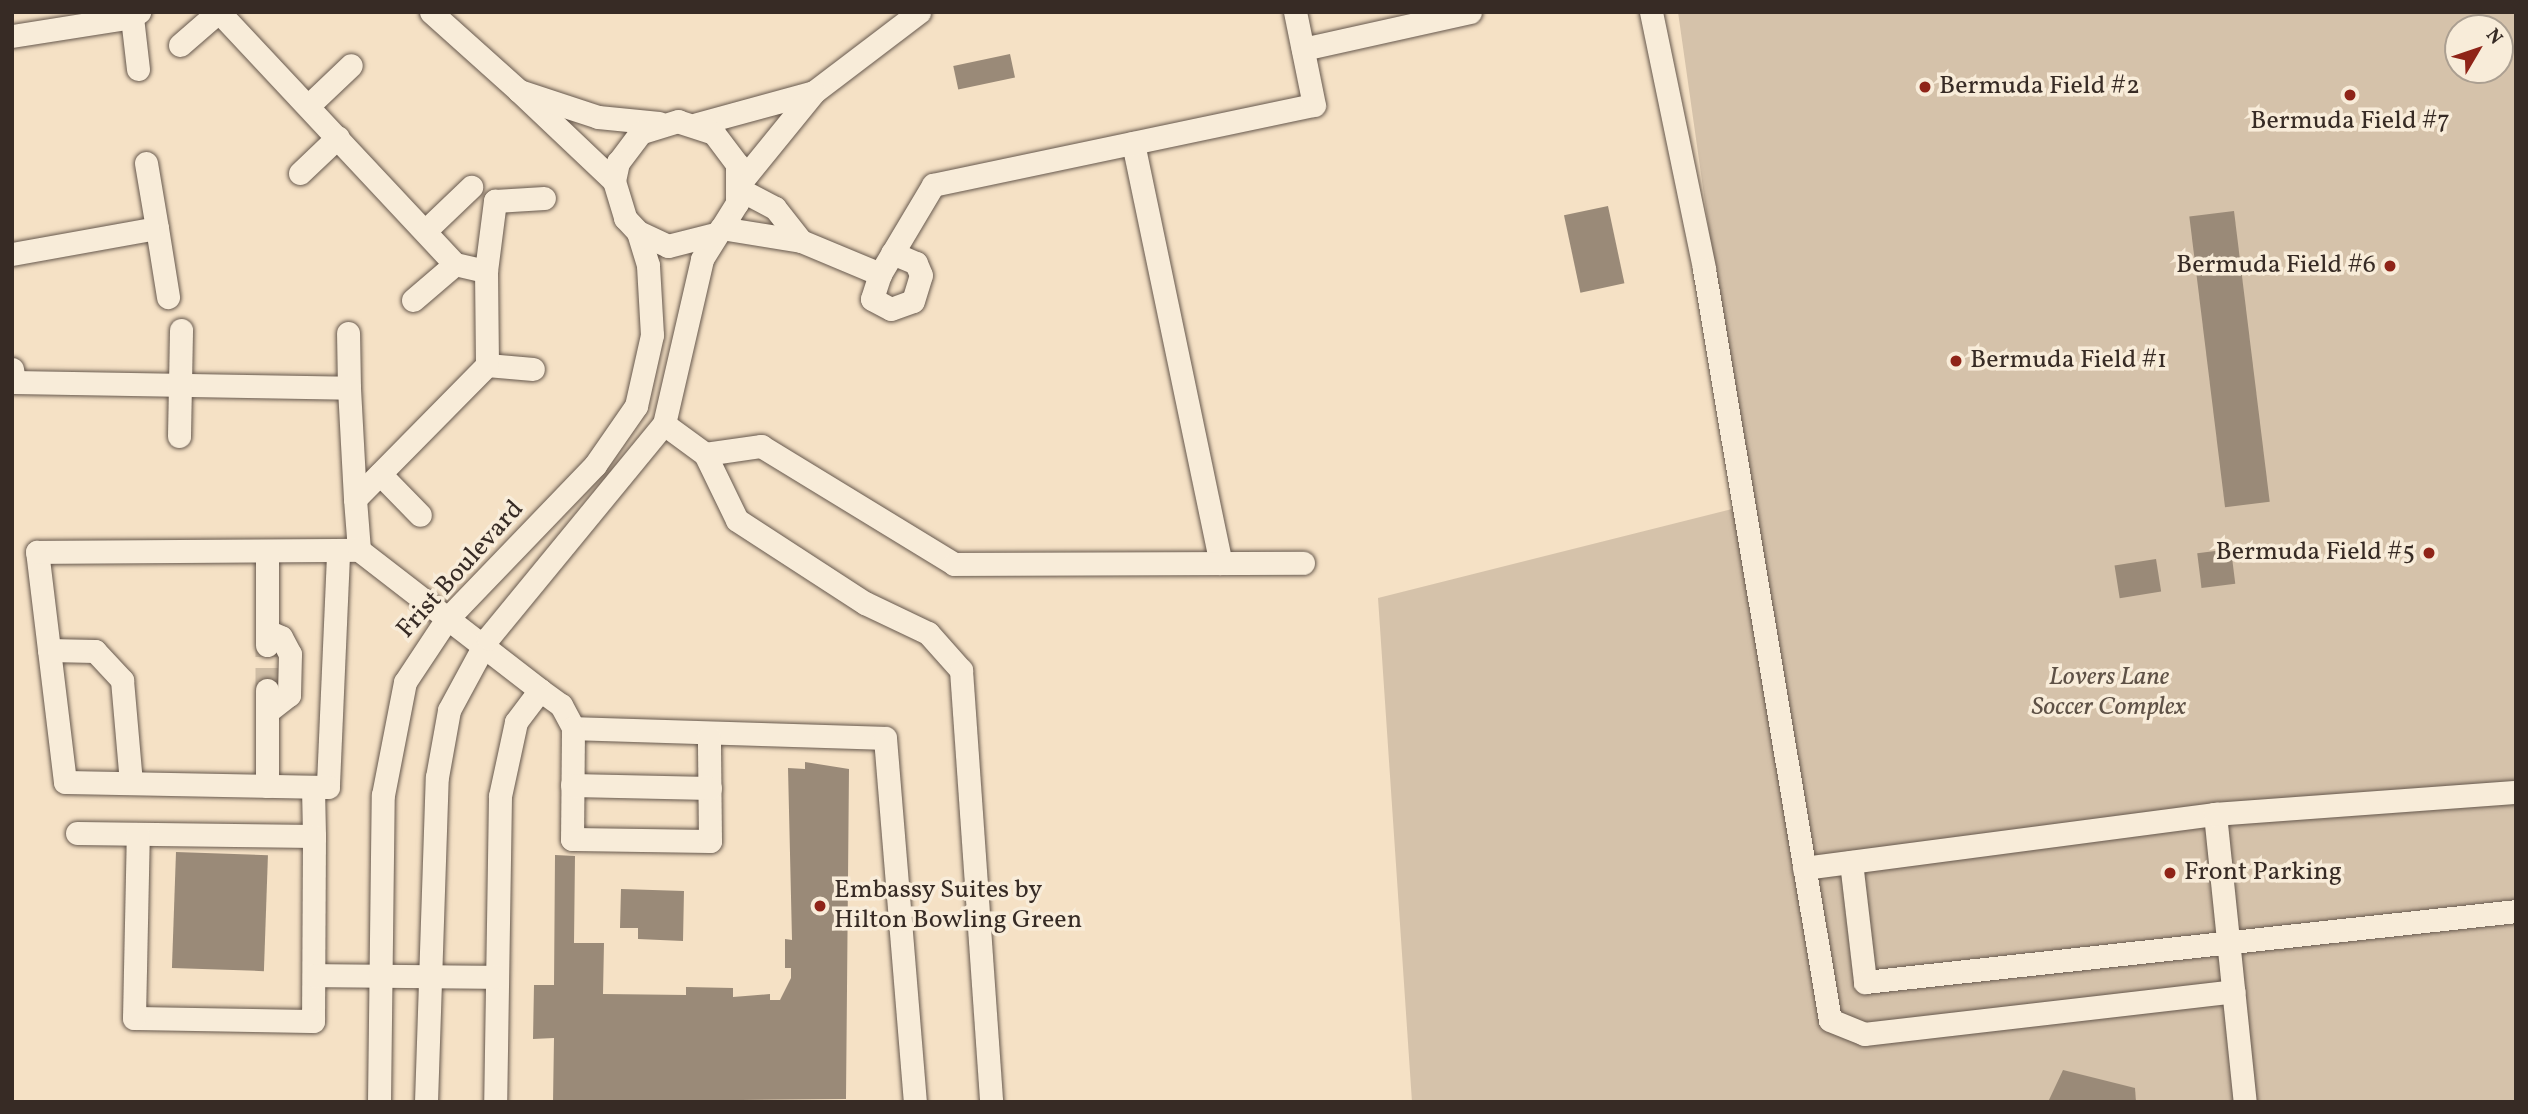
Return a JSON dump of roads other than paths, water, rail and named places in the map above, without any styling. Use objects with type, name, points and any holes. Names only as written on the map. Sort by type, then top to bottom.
[{"type":"street","points":[[180,45],[218,12],[455,264],[486,271]]},
{"type":"street","points":[[430,12],[614,181],[627,145],[659,124]]},
{"type":"street","points":[[426,1102],[427,977],[443,735],[483,646],[664,424],[702,259],[739,186],[814,92],[919,12]]},
{"type":"street","points":[[892,253],[916,263],[921,275],[913,301],[891,309],[872,299],[880,274],[892,253],[933,186],[1314,105],[1296,12]]},
{"type":"street","points":[[1303,49],[1470,12]]},
{"type":"street","points":[[1651,12],[1704,269],[1830,1020],[1864,1034],[2234,992]]},
{"type":"street","points":[[12,36],[134,14],[138,69]]},
{"type":"street","points":[[308,106],[351,65]]},
{"type":"street","points":[[519,91],[598,117],[659,124],[697,124],[814,92]]},
{"type":"street","points":[[697,124],[728,147],[739,186],[775,208],[801,241]]},
{"type":"street","points":[[300,173],[338,138]]},
{"type":"street","points":[[1133,143],[1221,564]]},
{"type":"street","points":[[146,163],[168,297]]},
{"type":"street","name":"Frist Boulevard","points":[[379,1102],[388,752],[405,682],[446,620],[596,465],[636,406],[652,335],[648,265],[638,232],[616,200],[614,181]]},
{"type":"street","points":[[425,231],[471,187]]},
{"type":"street","points":[[355,499],[487,365],[486,271],[495,201],[544,198]]},
{"type":"street","points":[[12,254],[157,228]]},
{"type":"street","points":[[638,232],[684,246],[718,231],[801,241],[880,274]]},
{"type":"street","points":[[413,300],[455,264]]},
{"type":"street","points":[[179,436],[181,330]]},
{"type":"street","points":[[348,333],[355,499],[348,552],[328,787],[65,782],[37,552],[348,552],[483,646],[561,705],[573,728],[572,839],[710,841],[709,737]]},
{"type":"street","points":[[487,365],[533,369]]},
{"type":"street","points":[[13,380],[349,388]]},
{"type":"street","points":[[664,424],[705,454],[737,520],[865,603],[928,633],[961,670],[991,1102]]},
{"type":"street","points":[[705,454],[761,446],[954,564],[1303,563]]},
{"type":"street","points":[[380,474],[420,515]]},
{"type":"street","points":[[267,554],[267,638],[281,637],[290,654],[289,695],[267,701],[267,786]]},
{"type":"street","points":[[49,650],[95,651],[122,680],[131,783]]},
{"type":"street","points":[[495,1102],[500,796],[516,722],[540,691]]},
{"type":"street","points":[[573,728],[709,737],[885,738],[915,1102]]},
{"type":"street","points":[[572,785],[710,788]]},
{"type":"street","points":[[138,834],[134,1018],[313,1021],[313,787]]},
{"type":"street","points":[[1804,868],[2215,814],[2516,792]]},
{"type":"street","points":[[2215,814],[2245,1102]]},
{"type":"street","points":[[77,833],[314,836]]},
{"type":"street","points":[[1851,862],[1865,982],[2516,911]]},
{"type":"street","points":[[314,975],[497,977]]},
{"type":"tunnel","points":[[267,646],[267,690]]},
{"type":"place","name":"Bermuda Field #2","points":[[1925,87]]},
{"type":"place","name":"Bermuda Field #7","points":[[2350,95]]},
{"type":"place","name":"Bermuda Field #6","points":[[2390,266]]},
{"type":"place","name":"Bermuda Field #1","points":[[1956,361]]},
{"type":"place","name":"Bermuda Field #5","points":[[2429,553]]},
{"type":"place","name":"Front Parking","points":[[2170,873]]},
{"type":"place","name":"Embassy Suites by Hilton Bowling Green","points":[[820,906]]},
{"type":"park label","name":"Lovers Lane Soccer Complex","points":[[2109,693]]}]
